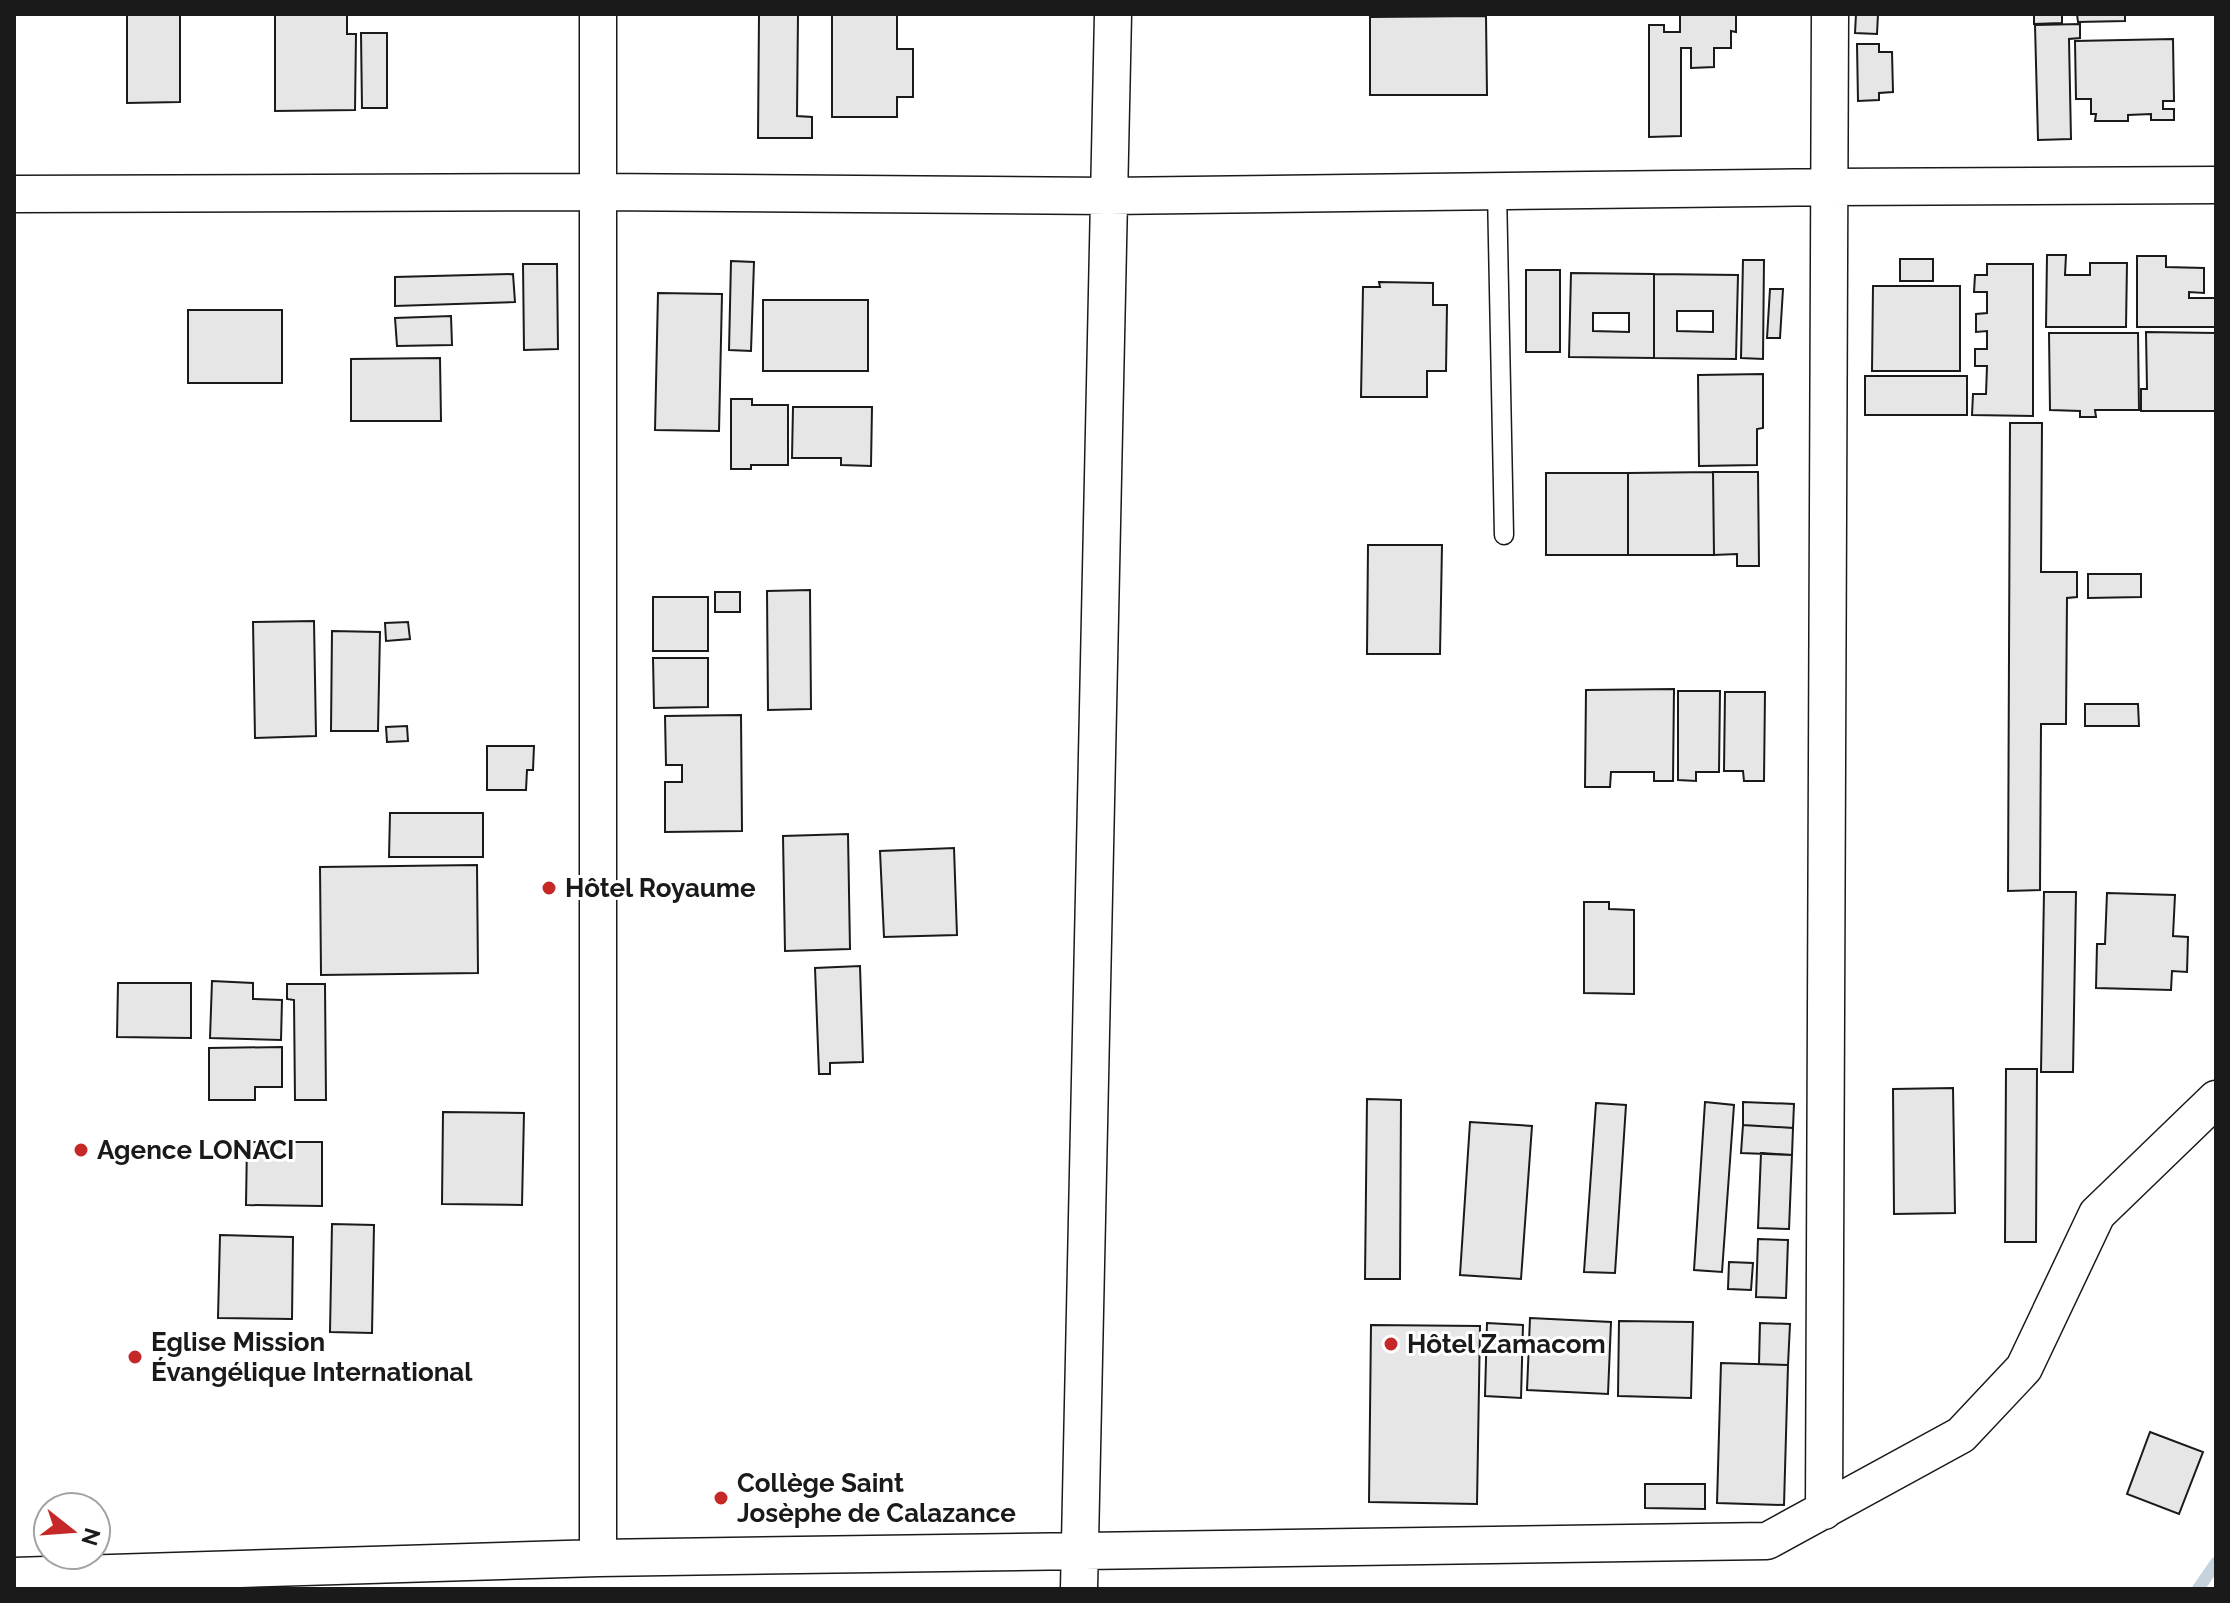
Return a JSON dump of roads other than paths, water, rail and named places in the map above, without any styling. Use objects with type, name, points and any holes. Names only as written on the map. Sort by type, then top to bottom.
[{"type":"street","points":[[598,14],[598,1558]]},
{"type":"street","points":[[1079,1589],[1113,14]]},
{"type":"street","points":[[1824,1511],[1830,14]]},
{"type":"street","points":[[14,194],[596,192],[1109,196],[2216,185]]},
{"type":"street","points":[[14,1576],[598,1558],[1767,1541],[1961,1435],[2024,1368],[2097,1214],[2216,1099]]},
{"type":"lane","points":[[1497,191],[1504,535]]},
{"type":"waterway","points":[[2198,1589],[2216,1563]]},
{"type":"place","name":"Hôtel Royaume","points":[[549,888]]},
{"type":"place","name":"Agence LONACI","points":[[81,1150]]},
{"type":"place","name":"Hôtel Zamacom","points":[[1391,1344]]},
{"type":"place","name":"Eglise Mission Évangélique International","points":[[135,1357]]},
{"type":"place","name":"Collège Saint Josèphe de Calazance","points":[[721,1498]]}]
